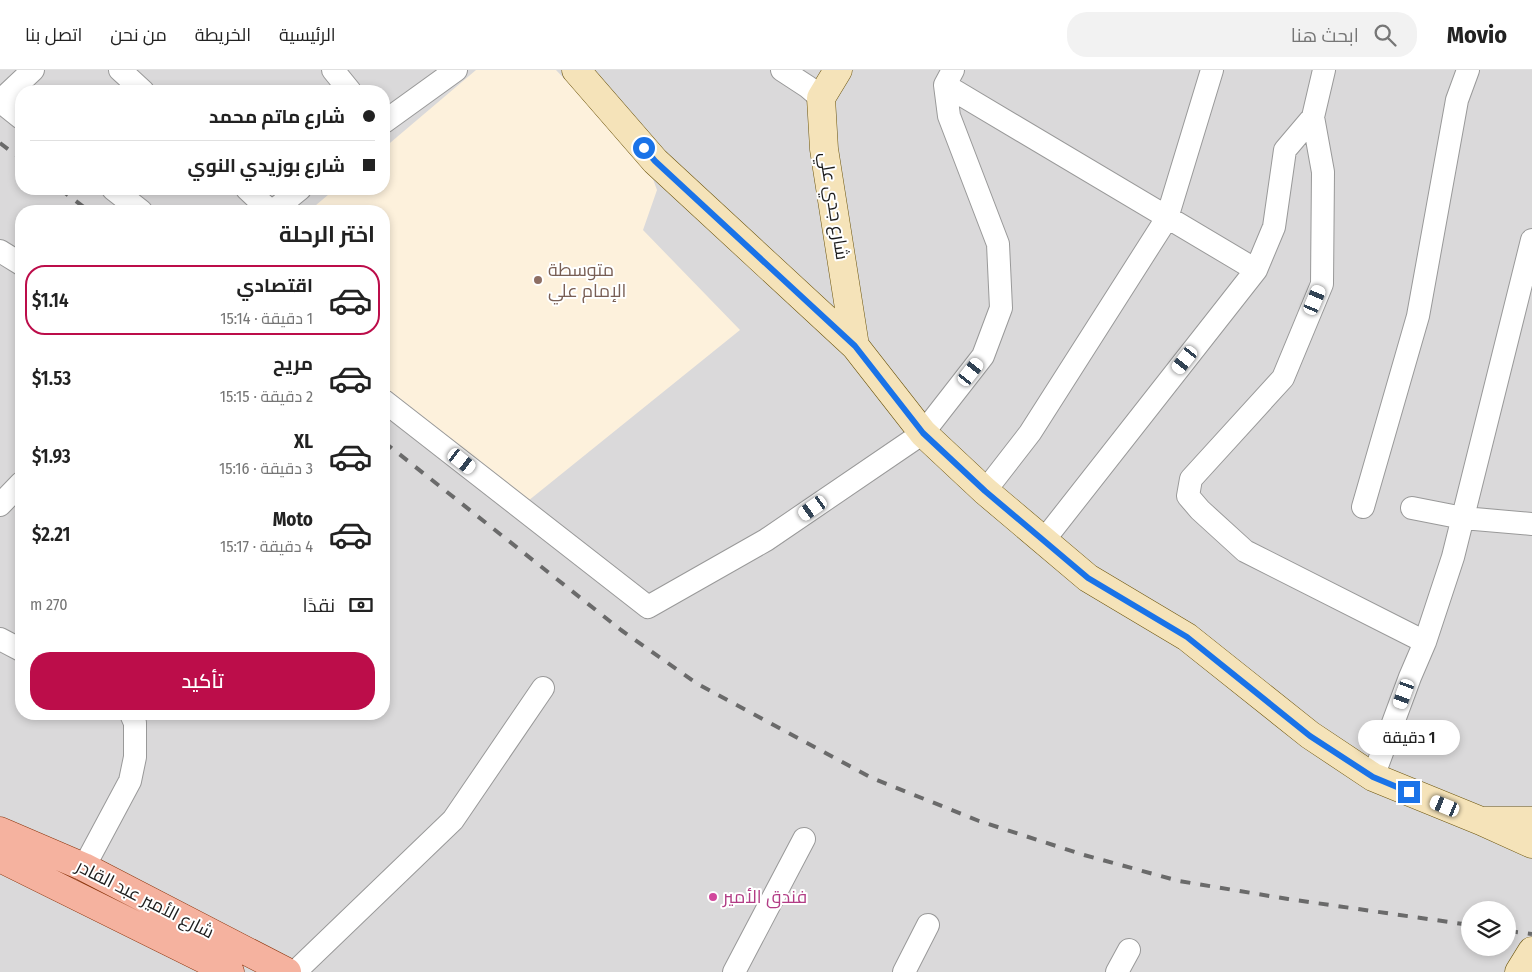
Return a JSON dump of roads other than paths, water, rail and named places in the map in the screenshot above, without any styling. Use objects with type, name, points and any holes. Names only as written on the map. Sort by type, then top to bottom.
[{"type":"main road","name":"شارع الأمير عبد القادر","points":[[0,831],[84,867],[288,972]]},
{"type":"main road","name":"شارع الأمير عبد القادر","points":[[0,858],[230,972]]},
{"type":"street","points":[[17,85],[33,70]]},
{"type":"street","points":[[120,70],[136,85]]},
{"type":"street","points":[[333,70],[345,85]]},
{"type":"street","points":[[390,118],[456,70]]},
{"type":"street","points":[[576,70],[655,161],[855,346],[923,433],[985,491],[1088,578],[1187,637],[1310,736],[1373,777],[1532,844]]},
{"type":"street","points":[[782,70],[812,85],[838,70]]},
{"type":"street","points":[[985,491],[1030,433],[1168,218],[1212,70]]},
{"type":"street","points":[[1324,70],[1313,116],[1323,172],[1322,284],[1283,378],[1191,479],[1188,496],[1200,510],[1245,551],[1425,642]]},
{"type":"street","points":[[1363,507],[1418,316],[1457,100],[1468,70]]},
{"type":"street","points":[[949,77],[1168,218],[1256,270]]},
{"type":"street","points":[[390,406],[648,607],[766,540],[923,433],[983,356],[1001,308],[998,244],[949,116],[949,77]]},
{"type":"street","name":"شارع جدي علي","points":[[812,85],[855,346]]},
{"type":"street","points":[[15,87],[0,101],[15,113]]},
{"type":"street","points":[[1044,540],[1256,270],[1274,228],[1285,150],[1313,116]]},
{"type":"street","points":[[121,195],[134,205]]},
{"type":"street","points":[[253,195],[265,205]]},
{"type":"street","points":[[280,205],[292,195]]},
{"type":"street","points":[[1373,777],[1425,642],[1453,557],[1532,240]]},
{"type":"street","points":[[0,251],[15,260]]},
{"type":"street","points":[[0,505],[15,489]]},
{"type":"street","points":[[1412,508],[1462,518],[1532,524]]},
{"type":"street","points":[[0,639],[15,647]]},
{"type":"street","points":[[295,972],[453,820],[543,688]]},
{"type":"street","points":[[84,867],[130,781],[136,757],[133,720]]},
{"type":"street","points":[[1481,821],[1532,820]]},
{"type":"street","points":[[734,972],[804,839]]},
{"type":"street","points":[[904,972],[928,925]]},
{"type":"street","points":[[1117,972],[1129,950]]},
{"type":"street","points":[[1519,972],[1532,951]]},
{"type":"railway","points":[[0,143],[15,154]]},
{"type":"railway","points":[[68,195],[81,205]]},
{"type":"railway","points":[[390,447],[621,630],[696,683],[872,778],[979,821],[1084,855],[1179,881],[1461,924]]},
{"type":"railway","points":[[1516,932],[1532,934]]},
{"type":"place","name":"متوسطة الإمام علي","points":[[538,280]]},
{"type":"place","name":"فندق الأمير","points":[[713,897]]}]
